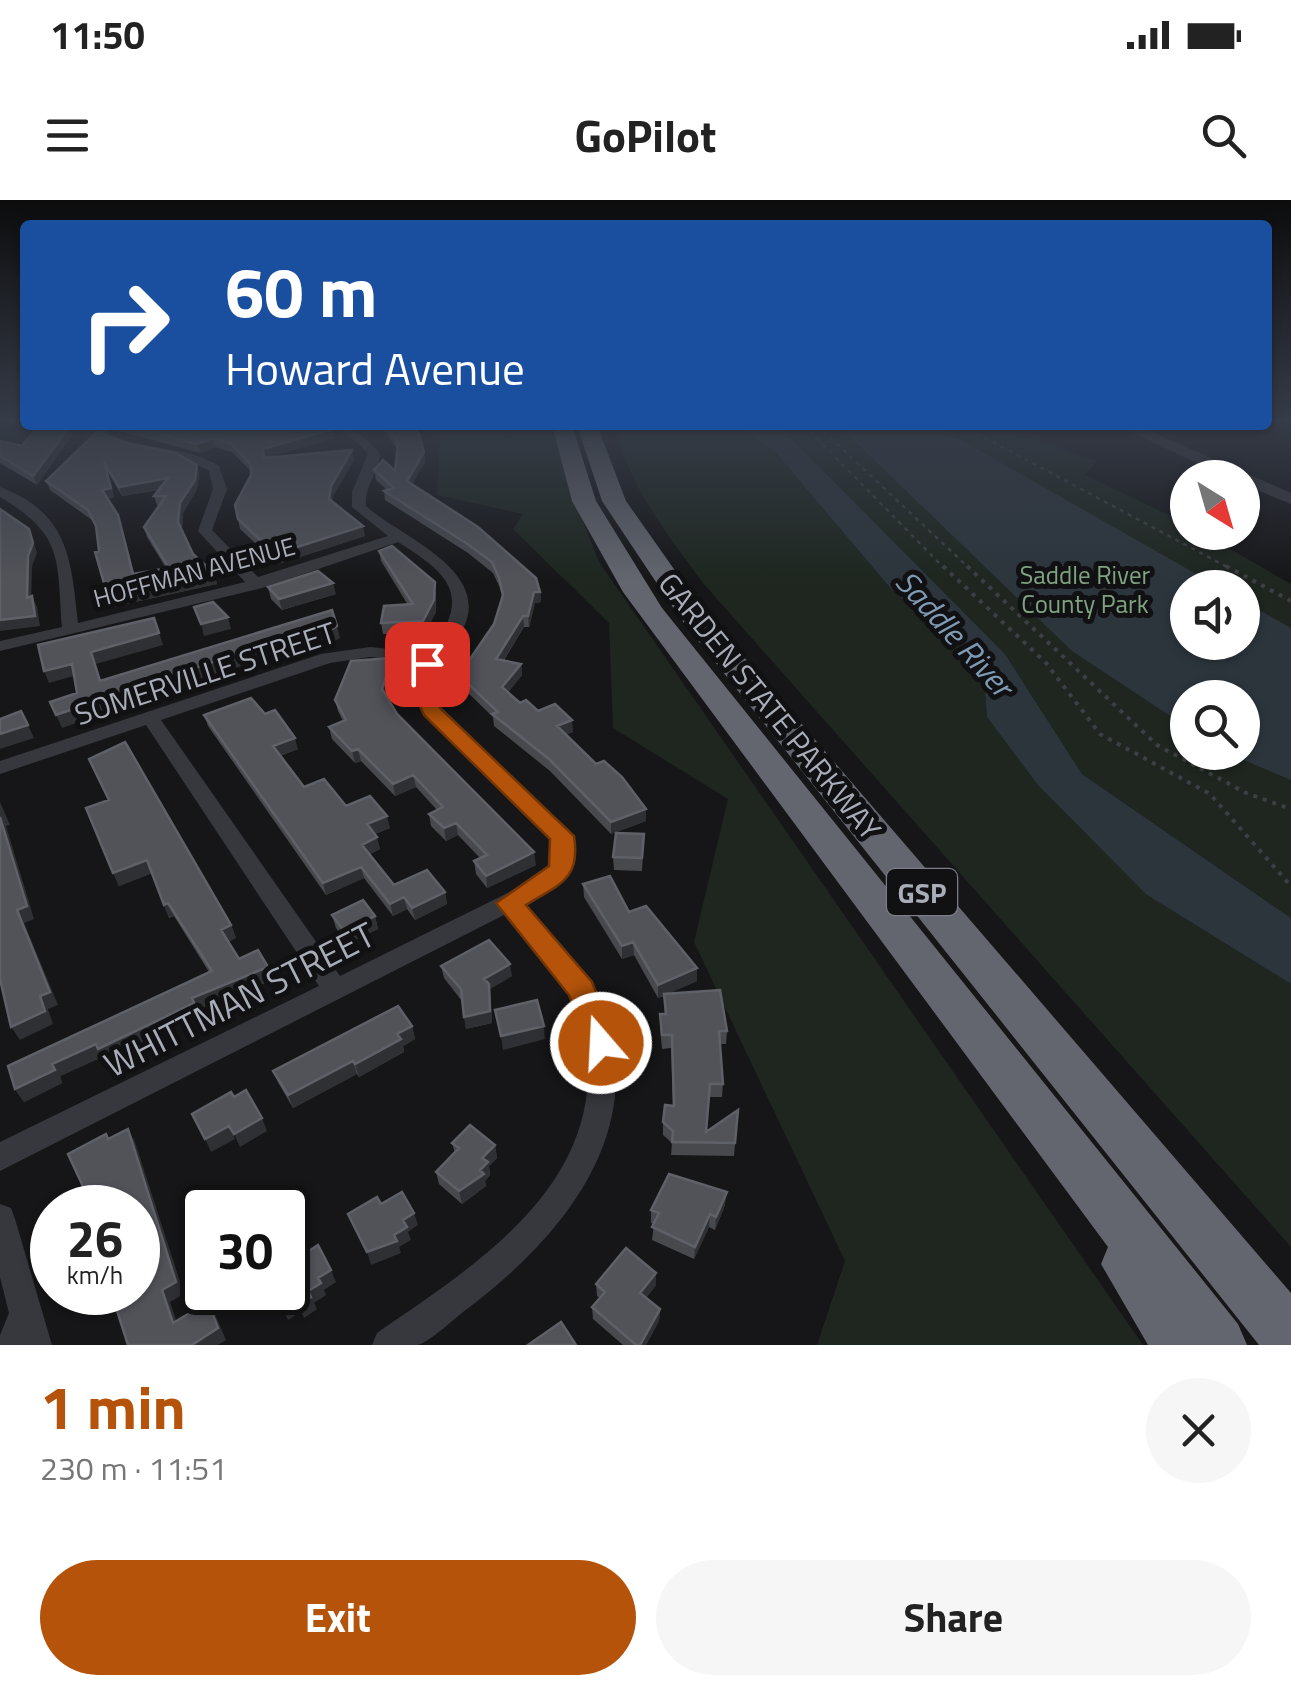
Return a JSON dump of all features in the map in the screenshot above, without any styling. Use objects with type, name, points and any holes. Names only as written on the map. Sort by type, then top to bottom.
[{"type":"highway","name":"GARDEN STATE PARKWAY","points":[[574,474],[626,577],[1217,1345]]},
{"type":"highway","name":"GARDEN STATE PARKWAY","points":[[603,474],[621,514],[690,612],[1291,1338]]},
{"type":"highway","points":[[970,1026],[1184,1345]]},
{"type":"street","points":[[217,474],[220,490],[205,531],[256,584]]},
{"type":"street","points":[[369,474],[357,500],[364,512],[451,577],[461,600],[456,626],[431,658]]},
{"type":"street","points":[[1260,486],[1291,499]]},
{"type":"street","points":[[0,491],[40,514],[58,534],[70,630]]},
{"type":"street","name":"HOFFMAN AVENUE","points":[[0,646],[256,584],[398,536]]},
{"type":"street","name":"SOMERVILLE STREET","points":[[0,768],[327,658],[370,652],[431,658]]},
{"type":"street","name":"WHITTMAN STREET","points":[[0,1158],[510,903],[559,872],[566,848],[555,828],[431,711],[421,687],[431,658]]},
{"type":"street","points":[[150,717],[336,990]]},
{"type":"street","points":[[389,1345],[505,1261],[544,1221],[587,1150],[598,1114],[603,1076],[594,1017],[563,964],[510,903]]},
{"type":"street","points":[[0,1219],[30,1329],[13,1345]]},
{"type":"path","points":[[854,474],[1046,663],[1100,734],[1210,794],[1291,886]]},
{"type":"path","points":[[869,474],[1156,745],[1246,793],[1291,809]]},
{"type":"path","points":[[1054,474],[1291,601]]},
{"type":"green space","points":[[438,474],[571,474],[578,509],[599,562],[1143,1345],[817,1345],[845,1261],[694,942],[728,799],[613,728],[609,623],[513,529],[523,514],[437,495]]},
{"type":"green space","name":"Saddle River County Park","points":[[632,474],[794,474],[892,590],[984,664],[987,717],[1147,895],[1291,984],[1291,1247],[703,583]]},
{"type":"green space","name":"Saddle River County Park","points":[[827,474],[1085,474],[1170,516],[1170,550],[1232,550],[1291,584],[1291,918],[1082,774],[1005,654]]},
{"type":"water","name":"Saddle River","points":[[794,474],[827,474],[1005,654],[1082,774],[1291,918],[1291,984],[1147,895],[1038,785],[987,717],[983,664],[892,590]]},
{"type":"water","points":[[889,474],[1022,474],[1189,570],[1170,570],[1170,660],[1260,660],[1260,611],[1291,628],[1291,780],[1260,767],[1260,680],[1170,680],[1170,716],[1072,651]]},
{"type":"building","points":[[53,474],[107,474],[111,488],[102,490],[118,515],[133,574],[169,568],[144,527],[166,496],[154,496],[168,478],[119,487],[111,474],[196,474],[180,503],[178,522],[193,554],[214,573],[108,597],[95,552],[99,551],[96,526],[88,510],[46,481]]},
{"type":"building","points":[[338,474],[329,499],[363,526],[275,554],[238,519],[235,505],[251,475]]},
{"type":"building","points":[[379,474],[411,474],[407,481],[478,527],[536,578],[540,592],[534,592],[528,616],[523,616],[496,659],[521,664],[502,687],[520,703],[526,700],[538,711],[555,704],[572,720],[557,726],[596,764],[604,761],[622,777],[646,809],[611,822],[549,759],[492,714],[498,712],[459,675],[494,624],[503,595],[499,578],[492,562],[384,491],[394,488]]},
{"type":"building","points":[[0,509],[29,529],[33,543],[28,556],[27,598],[32,596],[35,616],[0,620]]},
{"type":"building","points":[[392,546],[435,582],[434,600],[423,621],[381,623],[384,606],[413,604],[379,551]]},
{"type":"building","points":[[318,571],[333,583],[279,599],[268,587]]},
{"type":"building","points":[[213,602],[228,617],[201,624],[194,607]]},
{"type":"building","points":[[332,610],[337,626],[332,629],[284,638],[56,715],[50,702],[77,693],[72,664],[44,671],[38,645],[154,618],[159,633],[91,652],[100,681]]},
{"type":"building","points":[[393,658],[382,689],[397,714],[534,852],[486,876],[474,861],[487,855],[456,823],[444,828],[429,814],[443,807],[413,775],[393,784],[329,727],[346,720],[335,700],[351,661]]},
{"type":"building","points":[[251,698],[265,714],[275,710],[295,738],[273,746],[304,787],[324,779],[346,806],[370,796],[387,816],[367,824],[377,837],[362,845],[394,885],[427,870],[445,892],[412,908],[404,897],[390,904],[361,867],[323,883],[204,715]]},
{"type":"building","points":[[21,711],[28,725],[0,734],[0,719]]},
{"type":"building","points":[[125,742],[231,925],[221,930],[239,959],[258,950],[268,967],[192,998],[194,1003],[98,1049],[96,1044],[52,1064],[55,1070],[15,1089],[8,1066],[212,971],[168,903],[164,905],[147,860],[113,873],[86,808],[109,800],[89,759]]},
{"type":"building","points":[[0,817],[27,906],[17,910],[50,992],[40,996],[45,1011],[11,1027],[0,979]]},
{"type":"building","points":[[616,833],[644,834],[642,858],[613,857]]},
{"type":"building","points":[[610,876],[629,912],[646,906],[697,968],[658,985],[633,942],[622,946],[583,884]]},
{"type":"building","points":[[363,900],[375,916],[344,931],[332,915]]},
{"type":"building","points":[[489,940],[510,964],[484,979],[489,984],[490,1011],[464,1017],[461,989],[441,966]]},
{"type":"building","points":[[720,990],[727,1031],[719,1031],[723,1084],[710,1084],[706,1132],[738,1110],[735,1143],[672,1142],[673,1131],[663,1122],[665,1105],[674,1106],[672,1035],[662,1035],[660,1014],[666,1014],[664,994]]},
{"type":"building","points":[[537,1000],[544,1026],[501,1036],[495,1010]]},
{"type":"building","points":[[398,1006],[412,1026],[397,1034],[401,1039],[288,1095],[273,1071]]},
{"type":"building","points":[[246,1090],[262,1118],[234,1134],[229,1126],[205,1139],[192,1114],[231,1092],[234,1097]]},
{"type":"building","points":[[470,1125],[495,1145],[482,1158],[488,1162],[480,1170],[484,1174],[459,1191],[436,1172],[459,1148],[452,1143]]},
{"type":"building","points":[[128,1129],[146,1185],[82,1185],[68,1154],[106,1134],[108,1139]]},
{"type":"building","points":[[669,1174],[727,1192],[716,1217],[710,1214],[695,1247],[652,1227],[659,1213],[651,1210]]},
{"type":"building","points":[[402,1192],[414,1213],[403,1220],[407,1227],[394,1235],[397,1241],[367,1252],[348,1214],[377,1197],[381,1204]]},
{"type":"building","points":[[160,1231],[176,1282],[162,1290],[173,1323],[186,1315],[213,1315],[218,1328],[192,1345],[128,1345],[118,1315],[160,1315]]},
{"type":"building","points":[[318,1245],[331,1270],[318,1278],[321,1283],[310,1290],[310,1250]]},
{"type":"building","points":[[626,1248],[656,1273],[640,1293],[660,1309],[640,1345],[592,1307],[605,1292],[596,1284]]},
{"type":"building","points":[[561,1322],[576,1345],[528,1345]]},
{"type":"route","points":[[427,664],[421,687],[431,711],[562,836],[565,860],[559,872],[546,884],[510,903],[582,990],[601,1043]]}]
